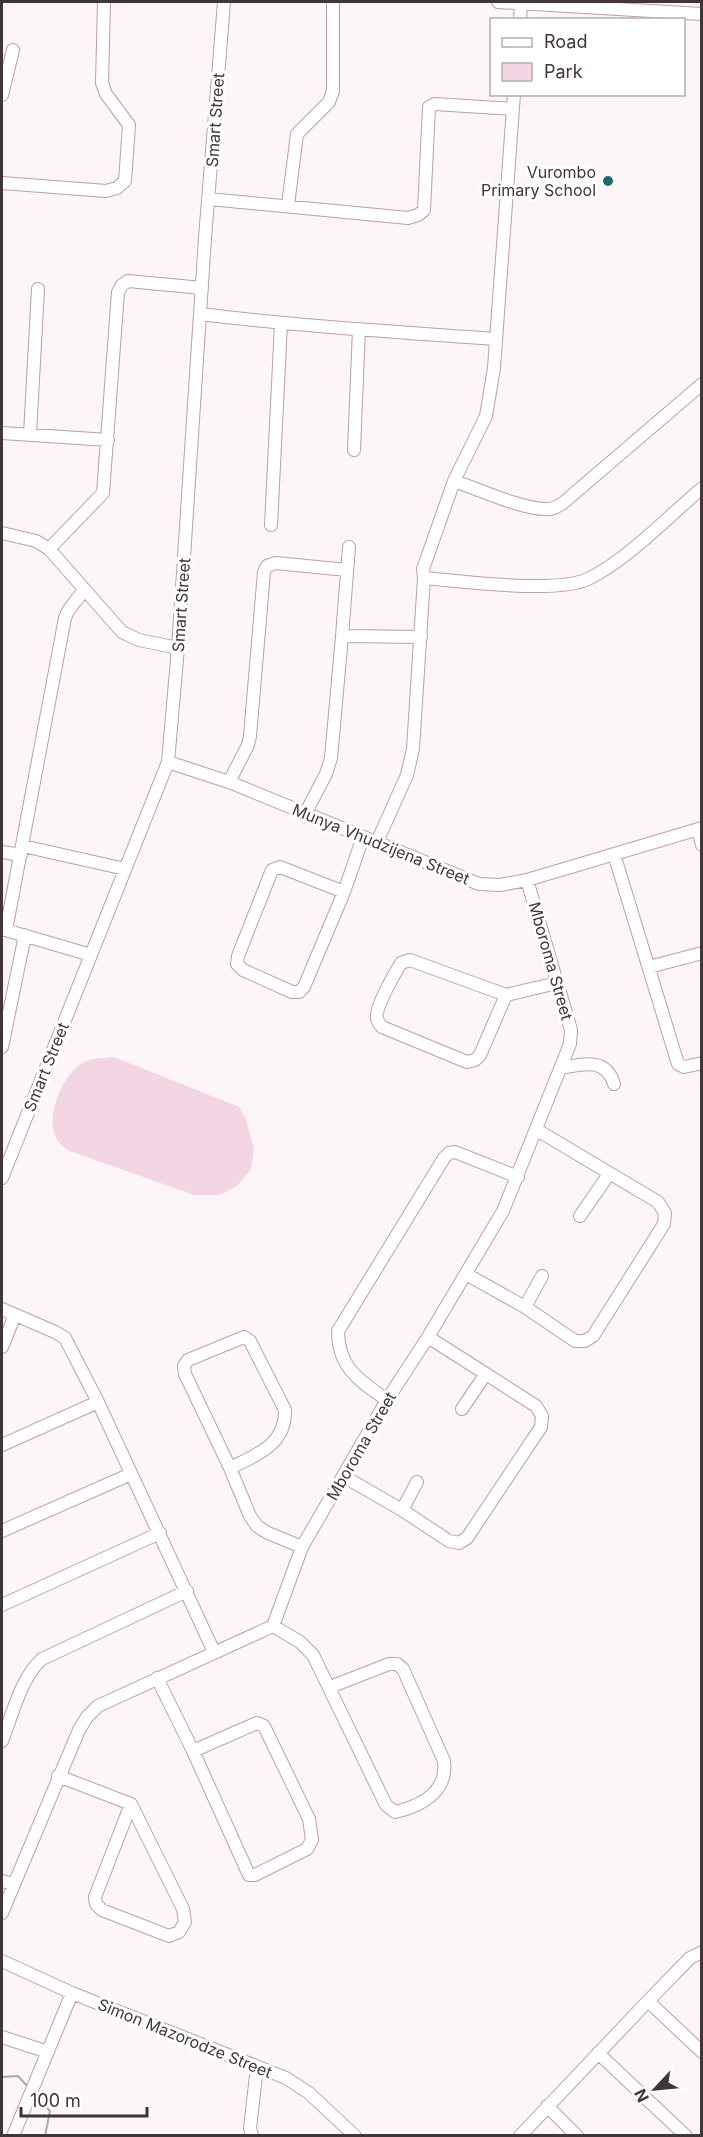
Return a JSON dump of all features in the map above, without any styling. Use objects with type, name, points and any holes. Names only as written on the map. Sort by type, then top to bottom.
[{"type":"street","points":[[2,183],[106,191],[117,189],[125,181],[129,125],[106,94],[102,83],[104,2]]},
{"type":"street","name":"Smart Street","points":[[2,1178],[168,762],[224,2]]},
{"type":"street","points":[[288,205],[297,134],[329,102],[333,91],[333,2]]},
{"type":"street","points":[[498,2],[611,5],[702,14]]},
{"type":"street","points":[[520,18],[521,3]]},
{"type":"street","points":[[2,95],[13,50]]},
{"type":"street","points":[[377,842],[407,776],[411,758],[416,721],[425,560],[454,481],[486,416],[494,368],[514,96]]},
{"type":"street","points":[[209,199],[408,218],[424,210],[429,107],[435,104],[513,108]]},
{"type":"street","points":[[50,549],[103,493],[118,292],[122,285],[128,282],[202,288]]},
{"type":"street","points":[[30,434],[38,289]]},
{"type":"street","points":[[200,314],[282,324],[495,339]]},
{"type":"street","points":[[272,525],[282,324]]},
{"type":"street","points":[[354,450],[359,329]]},
{"type":"street","points":[[454,481],[514,503],[544,510],[554,508],[563,504],[702,384]]},
{"type":"street","points":[[2,433],[108,440]]},
{"type":"street","points":[[424,578],[540,586],[566,585],[586,580],[618,561],[702,488]]},
{"type":"street","points":[[2,533],[36,541],[50,549],[84,590],[128,636],[178,648]]},
{"type":"street","points":[[305,814],[326,774],[331,758],[349,547]]},
{"type":"street","points":[[229,782],[248,745],[250,736],[264,572],[267,566],[276,563],[347,570]]},
{"type":"street","points":[[84,590],[65,618],[22,851],[4,929],[91,955]]},
{"type":"street","points":[[342,636],[421,637]]},
{"type":"street","name":"Munya Vhudzijena Street","points":[[168,762],[229,782],[479,884],[500,885],[527,880],[700,829]]},
{"type":"street","points":[[700,829],[702,845]]},
{"type":"street","points":[[344,891],[280,867],[272,870],[238,956],[237,964],[243,970],[292,992],[299,992],[304,987],[344,891],[363,837]]},
{"type":"street","points":[[2,852],[22,851],[125,868]]},
{"type":"street","points":[[614,854],[678,1064],[684,1067],[702,1063]]},
{"type":"street","name":"Mboroma Street","points":[[273,1626],[303,1547],[387,1400],[428,1337],[503,1211],[570,1044],[571,1030],[527,880]]},
{"type":"street","points":[[2,1047],[5,1013],[25,934]]},
{"type":"street","points":[[649,967],[702,953]]},
{"type":"street","points":[[506,995],[480,1055],[475,1060],[467,1062],[382,1027],[377,1021],[377,1012],[397,970],[401,963],[410,960],[506,995],[557,983]]},
{"type":"street","points":[[561,1068],[584,1064],[600,1066],[610,1073],[614,1084]]},
{"type":"street","points":[[466,1274],[525,1307],[575,1341],[585,1341],[594,1336],[664,1224],[665,1213],[658,1202],[537,1130]]},
{"type":"street","points":[[387,1400],[356,1378],[350,1371],[338,1341],[338,1331],[449,1153],[455,1152],[518,1177]]},
{"type":"street","points":[[580,1216],[609,1174]]},
{"type":"street","points":[[525,1307],[542,1276]]},
{"type":"street","points":[[2,1309],[65,1338],[98,1401],[214,1652]]},
{"type":"street","points":[[2,1347],[15,1314]]},
{"type":"street","points":[[230,1468],[267,1449],[273,1444],[286,1422],[285,1410],[250,1341],[244,1337],[188,1360],[184,1366],[185,1374],[250,1516],[257,1526],[268,1533],[303,1547]]},
{"type":"street","points":[[343,1476],[402,1510],[449,1541],[459,1543],[467,1538],[541,1427],[542,1416],[536,1406],[428,1337]]},
{"type":"street","points":[[462,1409],[485,1375]]},
{"type":"street","points":[[2,1445],[98,1401]]},
{"type":"street","points":[[2,1531],[132,1474]]},
{"type":"street","points":[[402,1510],[417,1482]]},
{"type":"street","points":[[2,1605],[160,1533]]},
{"type":"street","points":[[2,1741],[32,1667],[42,1659],[186,1591]]},
{"type":"street","points":[[2,1913],[7,1882],[87,1717],[98,1706],[273,1626],[308,1648],[314,1655],[386,1805],[395,1812],[407,1809],[431,1797],[438,1789],[445,1770],[444,1761],[403,1669],[397,1664],[389,1664],[330,1688]]},
{"type":"street","points":[[157,1678],[193,1750],[249,1875],[255,1875],[307,1850],[312,1840],[309,1819],[264,1726],[257,1723],[193,1750]]},
{"type":"street","points":[[58,1776],[131,1804],[183,1909],[185,1922],[179,1932],[169,1936],[102,1910],[96,1904],[95,1897],[131,1804]]},
{"type":"street","points":[[520,2136],[690,1958],[702,1952]]},
{"type":"street","name":"Simon Mazorodze Street","points":[[2,1961],[72,1993],[286,2078],[309,2093],[356,2136]]},
{"type":"street","points":[[13,2136],[72,1993]]},
{"type":"street","points":[[648,2001],[702,2052]]},
{"type":"street","points":[[2,2037],[48,2052]]},
{"type":"street","points":[[598,2053],[686,2136]]},
{"type":"street","points":[[252,2136],[250,2128],[257,2067]]},
{"type":"street","points":[[547,2106],[577,2136]]},
{"type":"green space","points":[[114,1057],[239,1107],[246,1120],[254,1149],[251,1169],[237,1186],[219,1195],[194,1195],[67,1150],[57,1140],[54,1131],[54,1108],[70,1074],[86,1061]]},
{"type":"waterway","points":[[2,2077],[18,2076],[28,2087]]},
{"type":"waterway","points":[[34,2094],[50,2111],[45,2136]]},
{"type":"place","name":"Vurombo Primary School","points":[[608,181]]}]
